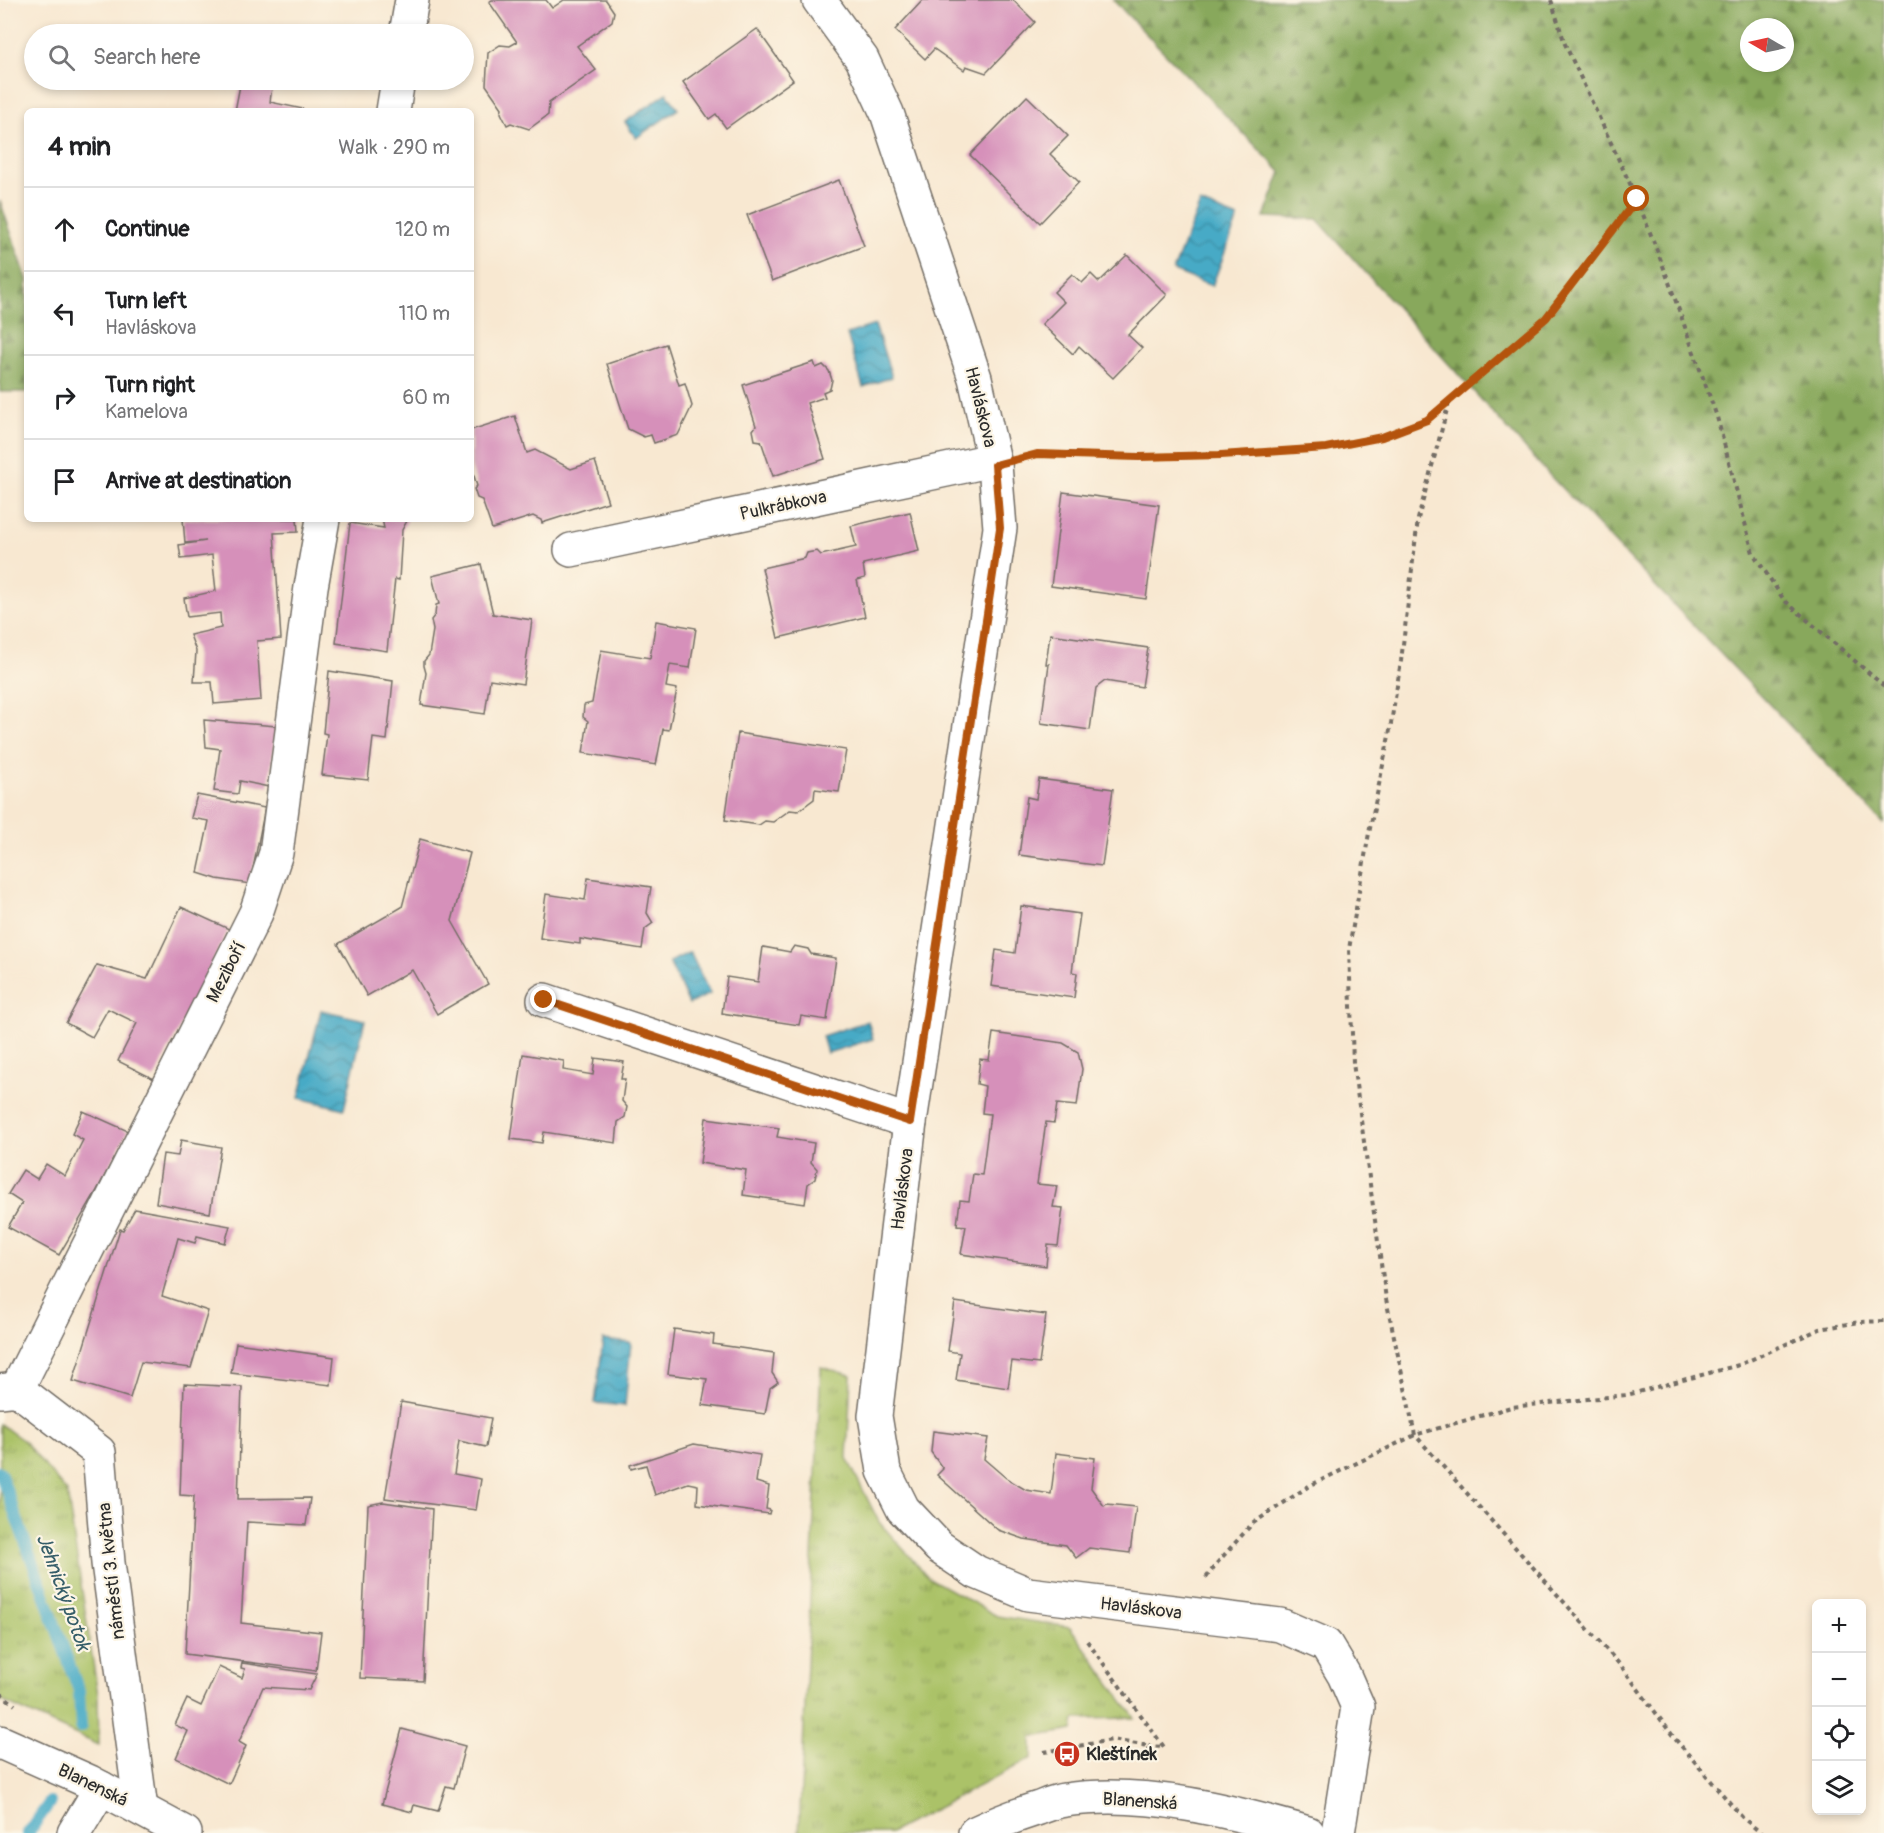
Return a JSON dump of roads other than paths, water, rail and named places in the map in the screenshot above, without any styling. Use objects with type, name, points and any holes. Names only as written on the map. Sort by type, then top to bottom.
[{"type":"street","points":[[408,24],[412,0]]},
{"type":"street","name":"Havláskova","points":[[819,0],[862,59],[887,113],[975,378],[995,465],[1000,528],[910,1122],[875,1416],[884,1470],[903,1509],[939,1547],[976,1572],[1028,1594],[1280,1625],[1326,1645],[1344,1675],[1358,1707],[1338,1833]]},
{"type":"street","points":[[393,108],[396,90]]},
{"type":"street","name":"Pulkrábkova","points":[[571,550],[978,463],[995,465]]},
{"type":"street","name":"Meziboří","points":[[8,1390],[256,913],[276,852],[311,587],[322,522]]},
{"type":"street","points":[[544,1000],[910,1122]]},
{"type":"street","name":"náměstí 3. května","points":[[8,1390],[99,1452],[108,1563],[141,1809]]},
{"type":"street","name":"Blanenská","points":[[0,1742],[101,1788],[185,1833]]},
{"type":"street","points":[[74,1833],[101,1788]]},
{"type":"street","name":"Blanenská","points":[[975,1833],[999,1821],[1063,1800],[1103,1797],[1149,1799],[1263,1820],[1308,1833]]},
{"type":"water","points":[[667,93],[678,109],[636,138],[625,122]]},
{"type":"water","points":[[1200,203],[1238,218],[1212,286],[1173,271]]},
{"type":"water","points":[[875,325],[892,377],[863,387],[847,334]]},
{"type":"water","points":[[690,952],[710,994],[689,1004],[669,962]]},
{"type":"water","points":[[321,1010],[365,1020],[344,1109],[299,1098]]},
{"type":"water","points":[[868,1021],[873,1039],[827,1053],[822,1036]]},
{"type":"water","points":[[603,1340],[631,1343],[625,1406],[595,1403]]},
{"type":"waterway","name":"Jehnický potok","points":[[0,1472],[79,1691],[81,1727]]},
{"type":"waterway","name":"Jehnický potok","points":[[28,1833],[50,1802]]},
{"type":"place","name":"Kleštínek","points":[[1067,1754]]}]
